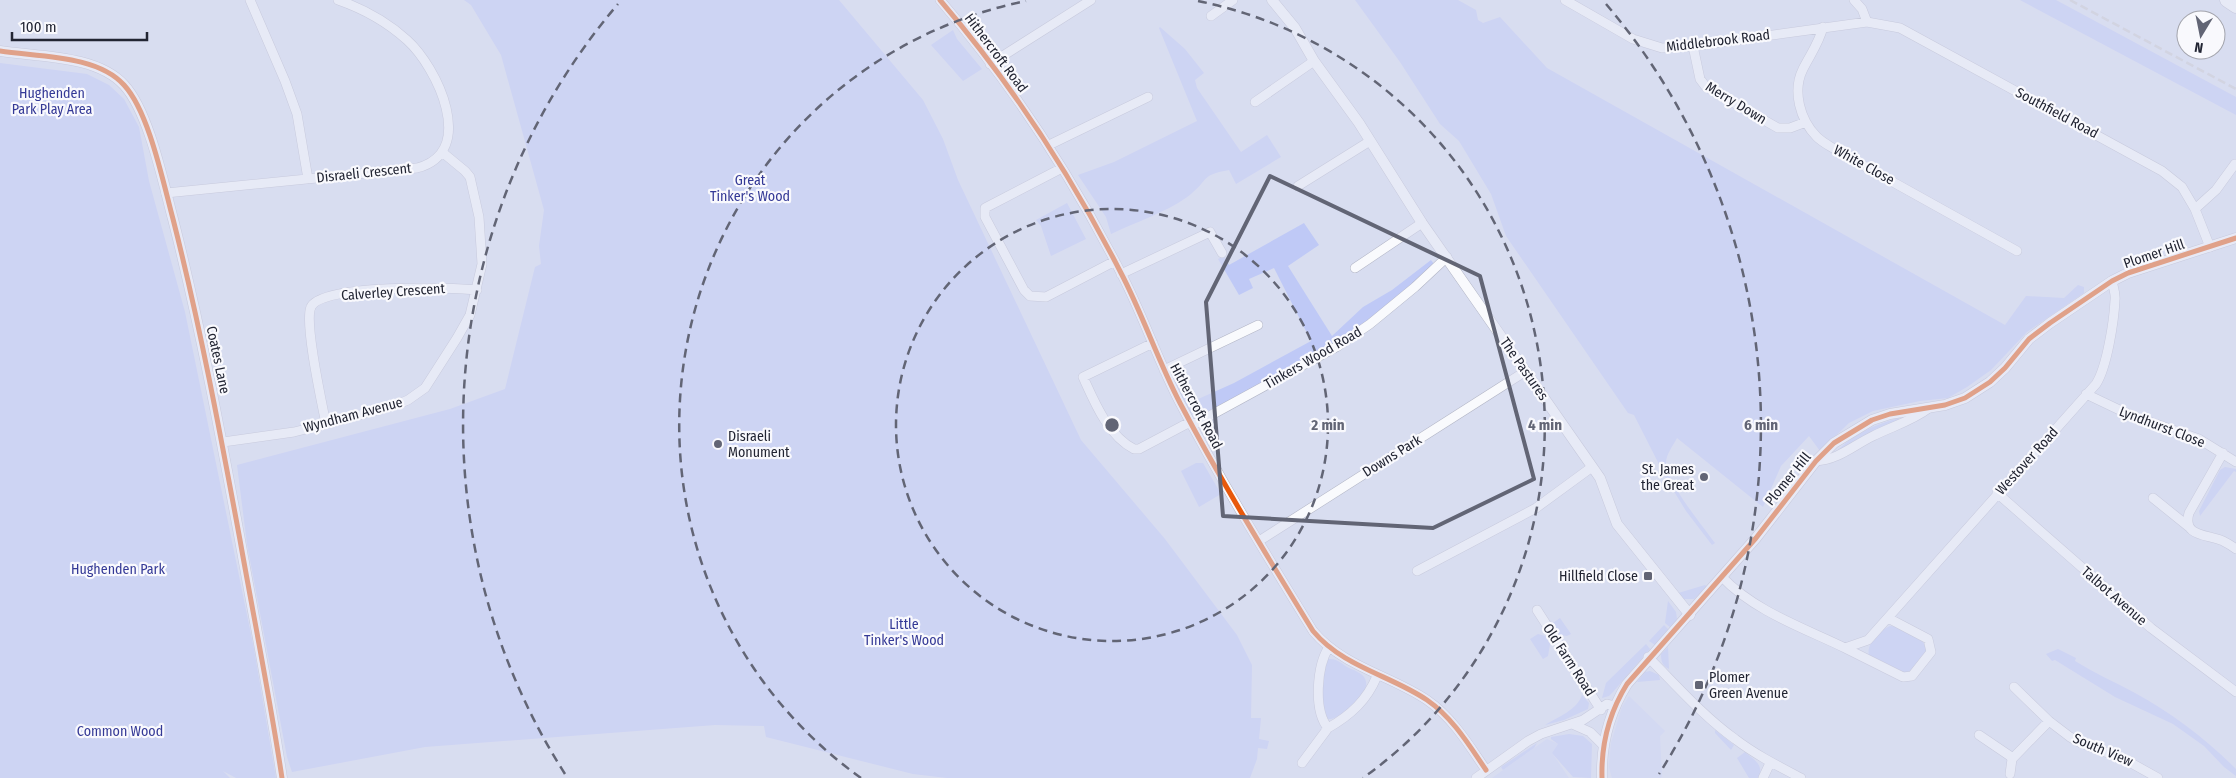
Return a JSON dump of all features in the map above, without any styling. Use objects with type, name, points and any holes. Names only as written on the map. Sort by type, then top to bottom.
[{"type":"main road","points":[[2227,0],[2236,6]]},
{"type":"street","points":[[250,0],[286,81],[297,114],[308,179]]},
{"type":"street","points":[[338,0],[383,20],[408,41],[422,58],[441,96],[449,123],[447,144],[442,152]]},
{"type":"street","name":"Hithercroft Road","points":[[940,0],[969,34],[1049,145],[1122,274],[1164,370],[1192,424],[1313,631],[1329,647],[1378,676],[1414,692],[1438,709],[1455,725],[1486,770]]},
{"type":"street","name":"Hithercroft Road","points":[[990,64],[1091,0]]},
{"type":"street","points":[[1211,16],[1233,0]]},
{"type":"street","name":"The Pastures","points":[[1272,0],[1295,28],[1314,61],[1370,141],[1422,223],[1600,478],[1616,524],[1690,614]]},
{"type":"street","name":"Middlebrook Road","points":[[1566,0],[1646,44],[1662,48],[1693,46],[1823,27]]},
{"type":"street","points":[[1854,0],[1862,9],[1867,22]]},
{"type":"street","name":"Southfield Road","points":[[1823,27],[1867,22],[1900,28],[2130,152],[2162,171],[2182,187],[2196,209],[2210,247]]},
{"type":"street","name":"White Close","points":[[1823,27],[1799,80],[1798,102],[1806,122],[1818,138],[2017,251]]},
{"type":"street","name":"Merry Down","points":[[1693,46],[1700,79],[1706,87],[1778,128],[1790,128],[1806,122]]},
{"type":"street","name":"Coates Lane","points":[[0,51],[73,60],[97,66],[112,74],[124,84],[139,105],[166,193],[201,334],[223,442],[282,778]]},
{"type":"street","points":[[1255,102],[1314,61]]},
{"type":"street","points":[[1049,145],[1148,97]]},
{"type":"street","points":[[1298,186],[1370,141]]},
{"type":"street","name":"Disraeli Crescent","points":[[166,193],[417,168],[428,165],[437,159],[442,152]]},
{"type":"street","name":"Wyndham Avenue","points":[[223,442],[294,432],[326,424],[396,405],[408,400],[425,388],[465,325],[477,290],[482,251],[474,188],[465,171],[442,152]]},
{"type":"street","points":[[2196,209],[2216,190],[2235,164]]},
{"type":"street","points":[[1062,168],[985,208],[985,218],[1024,290],[1030,296],[1046,297],[1115,261]]},
{"type":"street","points":[[1355,268],[1422,223]]},
{"type":"street","points":[[1122,274],[1210,232],[1222,253]]},
{"type":"street","name":"Plomer Hill","points":[[1602,778],[1603,745],[1608,726],[1615,706],[1627,684],[1648,657],[1690,614],[1756,538],[1816,461],[1834,443],[1872,420],[1890,414],[1945,406],[1964,398],[1990,382],[2005,368],[2029,339],[2112,281],[2128,273],[2236,238]]},
{"type":"street","name":"Tinkers Wood Road","points":[[1192,424],[1338,346],[1370,324],[1415,288],[1446,257]]},
{"type":"street","name":"Westover Road","points":[[1845,648],[1868,640],[2101,376],[2116,299],[2112,281]]},
{"type":"street","name":"Calverley Crescent","points":[[326,424],[311,336],[309,311],[311,305],[323,298],[370,290],[444,288],[477,290]]},
{"type":"street","name":"Hithercroft Road","points":[[1164,370],[1258,326]]},
{"type":"street","name":"Hithercroft Road","points":[[1153,344],[1083,377],[1096,406],[1110,428],[1134,449],[1139,449],[1192,424]]},
{"type":"street","name":"Downs Park","points":[[1259,541],[1526,371]]},
{"type":"street","name":"Lyndhurst Close","points":[[2086,394],[2110,407],[2199,439],[2236,462]]},
{"type":"street","points":[[1816,461],[1830,460],[1872,436],[1914,419],[1930,408]]},
{"type":"street","points":[[2223,453],[2189,513],[2187,520],[2193,532],[2223,541],[2236,549]]},
{"type":"street","points":[[1417,571],[1536,508],[1592,467]]},
{"type":"street","name":"Talbot Avenue","points":[[1998,493],[2151,628],[2236,692]]},
{"type":"street","points":[[2153,498],[2190,527]]},
{"type":"street","points":[[1722,577],[1736,592],[1766,610],[1902,677],[1912,676],[1930,652],[1928,639],[1888,618]]},
{"type":"street","name":"Old Farm Road","points":[[1537,610],[1601,710]]},
{"type":"street","points":[[1328,728],[1321,717],[1319,709],[1320,670],[1329,647]]},
{"type":"street","points":[[1648,657],[1718,726],[1770,763],[1801,778]]},
{"type":"street","points":[[1302,763],[1328,728],[1342,720],[1365,700],[1378,676]]},
{"type":"street","name":"South View","points":[[2014,687],[2049,721],[2081,743],[2124,759],[2158,778]]},
{"type":"street","points":[[1476,778],[1541,734],[1572,724],[1601,710],[1607,704],[1615,706]]},
{"type":"street","points":[[2010,774],[2012,759],[2049,721]]},
{"type":"street","points":[[1572,724],[1590,732],[1603,745]]},
{"type":"street","points":[[1979,735],[2007,752],[2012,759]]},
{"type":"street","points":[[1763,778],[1770,763]]},
{"type":"highlighted area","points":[[1270,176],[1480,276],[1534,479],[1433,528],[1223,516],[1206,302]]},
{"type":"shaded area","points":[[1629,696],[1665,731],[1660,736],[1662,776],[1660,778],[1612,778],[1609,767],[1611,743],[1622,707]]},
{"type":"shaded area","points":[[1547,739],[1558,744],[1552,753],[1569,778],[1492,778]]},
{"type":"green space","points":[[464,0],[839,0],[923,100],[943,139],[958,180],[1081,440],[1165,539],[1237,635],[1252,665],[1251,718],[1261,718],[1259,739],[1269,741],[1267,749],[1258,748],[1257,759],[1250,778],[947,778],[913,774],[766,737],[764,726],[715,725],[425,747],[292,772],[287,757],[247,544],[237,465],[450,409],[505,389],[535,267],[541,264],[539,246],[544,210],[501,55],[471,5]]},
{"type":"green space","points":[[1355,0],[1458,0],[1476,10],[1478,20],[1483,23],[1500,17],[1547,68],[2005,325],[2026,296],[2064,298],[2078,285],[2084,287],[2084,293],[2027,332],[1991,370],[1948,398],[1920,401],[1873,411],[1849,423],[1820,451],[1809,436],[1781,466],[1763,507],[1677,438],[1667,456],[1667,471],[1686,504],[1715,543],[1712,545],[1686,511],[1667,480],[1634,415],[1628,413],[1506,236],[1491,194],[1459,141],[1440,124],[1400,62]]},
{"type":"green space","points":[[2020,0],[2056,0],[2236,97],[2236,115]]},
{"type":"green space","points":[[1160,27],[1185,49],[1204,73],[1195,80],[1197,88],[1241,152],[1267,135],[1281,157],[1236,184],[1229,170],[1209,176],[1183,200],[1153,216],[1111,234],[1106,217],[1078,175],[1114,162],[1197,121]]},
{"type":"green space","points":[[953,30],[957,39],[982,69],[963,81],[931,45]]},
{"type":"green space","name":"Hughenden Park","points":[[0,63],[87,74],[109,85],[124,99],[139,127],[149,181],[185,312],[254,649],[276,778],[236,778],[223,771],[230,778],[0,778]]},
{"type":"green space","points":[[1067,203],[1086,239],[1051,256],[1041,226],[1036,220]]},
{"type":"green space","points":[[1304,223],[1319,245],[1288,266],[1332,336],[1363,307],[1392,290],[1431,260],[1434,264],[1376,317],[1336,343],[1201,416],[1189,412],[1172,377],[1174,371],[1180,367],[1196,400],[1234,383],[1311,341],[1274,268],[1249,279],[1253,288],[1239,295],[1218,259],[1224,256],[1229,265]]},
{"type":"green space","points":[[1899,418],[1899,422],[1833,455],[1855,436],[1880,424]]},
{"type":"green space","points":[[1196,463],[1203,463],[1221,494],[1199,507],[1181,471]]},
{"type":"green space","points":[[2225,467],[2236,469],[2236,472],[2234,471],[2200,516],[2199,511],[2220,470]]},
{"type":"green space","points":[[1705,585],[1708,587],[1694,599],[1680,599],[1675,594]]},
{"type":"green space","points":[[1668,601],[1676,612],[1677,619],[1671,628],[1665,623]]},
{"type":"green space","points":[[1560,618],[1571,634],[1567,636],[1555,634],[1551,628],[1553,623]]},
{"type":"green space","points":[[1664,625],[1669,630],[1655,645],[1649,641]]},
{"type":"green space","points":[[1890,626],[1902,628],[1915,634],[1924,644],[1926,655],[1923,655],[1910,672],[1900,672],[1869,657],[1871,643],[1881,631]]},
{"type":"green space","points":[[1538,634],[1545,636],[1550,644],[1548,656],[1543,659],[1530,639]]},
{"type":"green space","points":[[1646,644],[1650,649],[1613,692],[1609,696],[1602,698],[1606,683]]},
{"type":"green space","points":[[1668,647],[1669,669],[1664,665],[1661,657],[1661,654]]},
{"type":"green space","points":[[2058,649],[2076,658],[2075,661],[2135,693],[2176,718],[2225,758],[2236,769],[2236,776],[2224,767],[2204,746],[2173,724],[2115,697],[2055,660],[2052,661],[2046,654]]},
{"type":"green space","points":[[1329,659],[1337,660],[1360,673],[1366,682],[1363,694],[1358,700],[1345,712],[1332,719],[1327,719],[1321,709],[1325,661]]},
{"type":"green space","points":[[1650,671],[1659,675],[1660,680],[1637,682],[1645,672]]},
{"type":"green space","points":[[1582,695],[1589,703],[1588,709],[1564,720],[1545,725],[1572,709]]},
{"type":"green space","points":[[1715,730],[1734,745],[1731,750],[1715,733]]},
{"type":"green space","points":[[1569,734],[1583,736],[1592,744],[1591,778],[1573,777],[1552,753],[1558,744],[1551,737]]},
{"type":"green space","points":[[1537,743],[1534,748],[1503,770],[1501,767]]},
{"type":"green space","points":[[1745,752],[1759,766],[1759,778],[1749,778],[1737,758]]},
{"type":"railway","points":[[2070,0],[2236,89]]},
{"type":"cycle path","points":[[940,0],[1015,97],[1082,201],[1129,289],[1172,387],[1196,432],[1313,631],[1325,643],[1352,662],[1413,691],[1436,707],[1460,732],[1486,770]]},
{"type":"cycle path","points":[[0,51],[66,59],[99,68],[113,75],[133,97],[148,130],[160,167],[183,259],[209,379],[262,659],[282,778]]},
{"type":"cycle path","points":[[1602,778],[1603,753],[1607,729],[1615,706],[1627,684],[1756,538],[1816,461],[1834,443],[1872,420],[1890,414],[1945,405],[1965,398],[1990,382],[2005,368],[2029,339],[2112,281],[2128,273],[2236,238]]},
{"type":"place","name":"Disraeli Monument","points":[[718,444]]},
{"type":"place","name":"St. James the Great","points":[[1704,477]]},
{"type":"place","name":"Hillfield Close","points":[[1648,576]]},
{"type":"place","name":"Plomer Green Avenue","points":[[1699,685]]},
{"type":"park label","name":"Hughenden Park Play Area","points":[[52,102]]},
{"type":"park label","name":"Great Tinker's Wood","points":[[750,188]]},
{"type":"park label","name":"Little Tinker's Wood","points":[[904,632]]},
{"type":"park label","name":"Common Wood","points":[[120,731]]}]
